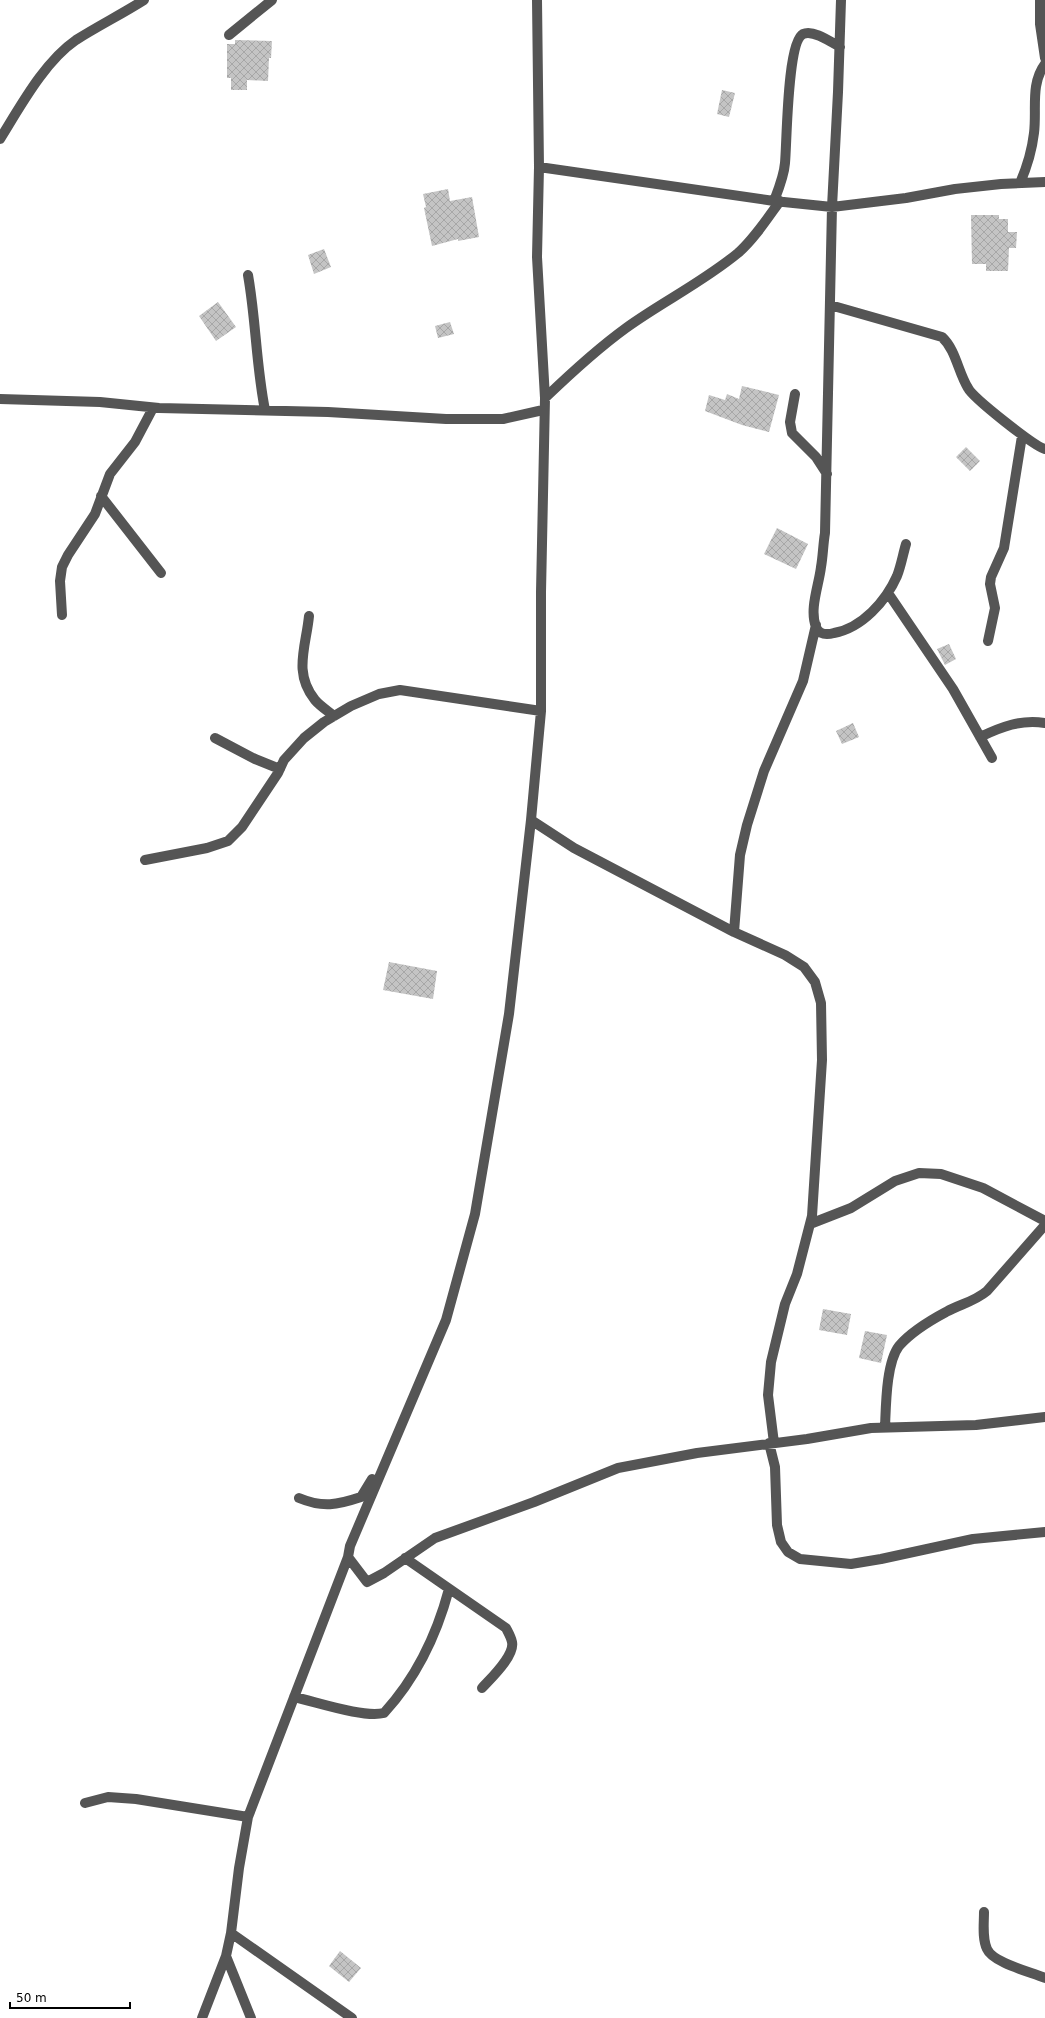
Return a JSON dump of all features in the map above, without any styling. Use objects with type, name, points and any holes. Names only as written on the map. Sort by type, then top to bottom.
[{"type":"street","points":[[0,139],[35,85],[59,54],[75,41],[144,0]]},
{"type":"street","points":[[229,35],[272,0]]},
{"type":"street","points":[[202,2018],[226,1956],[231,1933],[239,1868],[248,1817],[348,1557],[350,1546],[446,1320],[475,1214],[510,1014],[541,711],[543,410],[545,398],[537,257],[539,167],[537,0]]},
{"type":"street","points":[[734,932],[740,855],[747,825],[764,771],[803,681],[816,625],[814,602],[821,567],[825,533],[832,207],[841,0]]},
{"type":"street","points":[[1040,0],[1040,24],[1045,58]]},
{"type":"street","points":[[545,398],[578,366],[626,328],[707,276],[739,252],[762,227],[777,201],[782,179],[785,163],[786,117],[792,67],[798,40],[801,35],[806,33],[827,40],[840,47]]},
{"type":"street","points":[[1020,183],[1026,168],[1034,132],[1037,80],[1045,64]]},
{"type":"street","points":[[539,167],[777,201],[832,207],[906,198],[955,189],[1045,182]]},
{"type":"street","points":[[248,275],[254,309],[258,376],[265,410]]},
{"type":"street","points":[[830,305],[942,337],[949,343],[960,374],[969,390],[1022,436],[1040,448],[1045,449]]},
{"type":"street","points":[[795,394],[790,422],[792,433],[816,457],[827,474]]},
{"type":"street","points":[[0,399],[100,402],[153,408],[265,410],[475,420],[503,419],[543,410]]},
{"type":"street","points":[[62,615],[60,598],[62,567],[68,555],[95,514],[110,474],[135,442],[153,408]]},
{"type":"street","points":[[988,641],[995,608],[990,584],[991,577],[1004,548],[1022,436]]},
{"type":"street","points":[[101,496],[161,573]]},
{"type":"street","points":[[816,625],[822,633],[827,635],[840,632],[853,626],[869,614],[888,592],[897,575],[906,544]]},
{"type":"street","points":[[888,592],[924,643],[968,713],[992,758]]},
{"type":"street","points":[[309,616],[301,671],[304,682],[315,700],[334,716]]},
{"type":"street","points":[[144,860],[207,848],[228,841],[242,827],[280,769],[284,760],[304,738],[334,716],[351,706],[380,694],[400,690],[541,711]]},
{"type":"street","points":[[980,737],[1002,726],[1024,722],[1045,723]]},
{"type":"street","points":[[215,738],[255,759],[280,769]]},
{"type":"street","points":[[531,820],[574,848],[734,932],[784,955],[804,967],[815,982],[821,1003],[822,1060],[812,1216],[798,1274],[785,1304],[771,1362],[768,1395],[775,1467],[778,1526],[781,1542],[788,1552],[800,1559],[851,1564],[973,1539],[1045,1532]]},
{"type":"street","points":[[810,1224],[851,1208],[895,1181],[919,1173],[941,1174],[977,1186],[1045,1221]]},
{"type":"street","points":[[885,1427],[890,1373],[894,1356],[899,1346],[940,1315],[978,1299],[987,1291],[1045,1225]]},
{"type":"street","points":[[348,1557],[367,1582],[384,1573],[435,1538],[534,1502],[618,1468],[697,1453],[807,1439],[871,1428],[976,1425],[1045,1417]]},
{"type":"street","points":[[299,1498],[315,1505],[330,1505],[361,1497],[387,1456]]},
{"type":"street","points":[[406,1558],[506,1628],[513,1643],[511,1651],[505,1661],[482,1688]]},
{"type":"street","points":[[294,1697],[360,1712],[378,1714],[384,1713],[419,1663],[435,1634],[449,1589]]},
{"type":"street","points":[[85,1803],[108,1797],[136,1799],[248,1817]]},
{"type":"street","points":[[984,1912],[984,1934],[987,1950],[1000,1961],[1045,1978]]},
{"type":"street","points":[[231,1933],[352,2018]]},
{"type":"street","points":[[226,1956],[251,2018]]},
{"type":"building","points":[[235,40],[272,41],[271,58],[269,58],[268,81],[247,80],[247,90],[231,90],[231,78],[227,78],[227,44],[235,44]]},
{"type":"building","points":[[722,90],[735,93],[729,117],[717,114]]},
{"type":"building","points":[[448,189],[450,201],[472,197],[479,237],[458,241],[458,239],[432,246],[424,208],[426,207],[423,194]]},
{"type":"building","points":[[971,215],[999,215],[999,219],[1008,219],[1008,232],[1017,232],[1016,248],[1009,248],[1008,271],[986,271],[986,264],[972,264]]},
{"type":"building","points":[[324,249],[331,267],[314,274],[308,255]]},
{"type":"building","points":[[218,302],[236,327],[216,341],[199,316]]},
{"type":"building","points":[[450,322],[454,334],[438,338],[435,326]]},
{"type":"building","points":[[742,386],[779,395],[769,432],[742,425],[705,411],[709,395],[725,400],[727,394],[739,399]]},
{"type":"building","points":[[966,447],[980,461],[970,471],[956,457]]},
{"type":"building","points":[[777,528],[808,544],[796,569],[764,554]]},
{"type":"building","points":[[949,644],[956,659],[945,665],[937,649]]},
{"type":"building","points":[[853,723],[859,737],[842,744],[836,731]]},
{"type":"building","points":[[389,962],[437,971],[433,999],[383,990]]},
{"type":"building","points":[[823,1309],[851,1314],[847,1335],[819,1330]]},
{"type":"building","points":[[865,1331],[887,1335],[881,1363],[859,1358]]},
{"type":"building","points":[[340,1951],[361,1968],[349,1982],[329,1966]]}]
